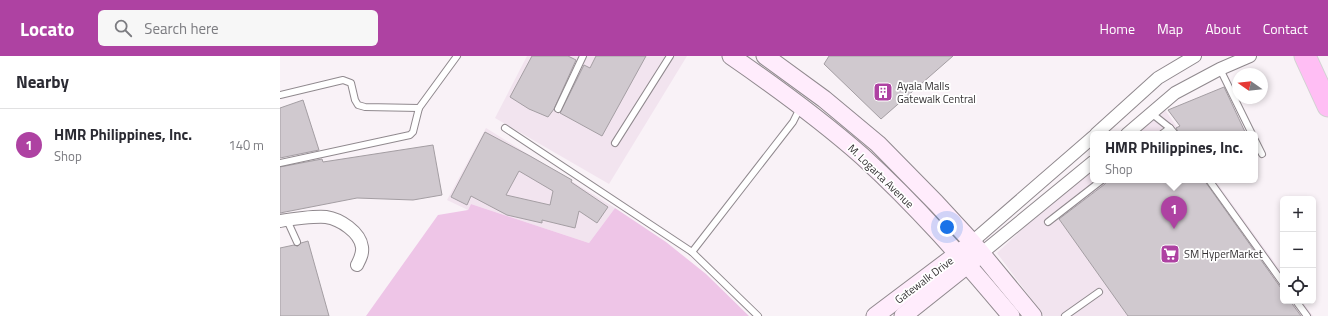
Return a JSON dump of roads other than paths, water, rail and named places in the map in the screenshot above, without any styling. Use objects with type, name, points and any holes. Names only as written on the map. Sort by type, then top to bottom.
[{"type":"highway","points":[[1305,56],[1328,106]]},
{"type":"main road","name":"M. Logarta Avenue","points":[[731,56],[839,136],[863,157],[964,259],[1011,316]]},
{"type":"main road","name":"M. Logarta Avenue","points":[[765,56],[853,122],[888,155],[936,203],[977,248],[1033,316]]},
{"type":"main road","points":[[839,136],[853,122]]},
{"type":"main road","name":"Gatewalk Drive","points":[[902,316],[977,248]]},
{"type":"main road","name":"Gatewalk Drive","points":[[875,316],[964,259]]},
{"type":"street","points":[[1099,131],[1158,78],[1195,56]]},
{"type":"street","points":[[1130,131],[1175,93],[1220,69],[1250,56]]},
{"type":"street","points":[[977,248],[1090,140]]},
{"type":"street","points":[[1078,150],[1090,161]]},
{"type":"street","points":[[977,248],[1090,164]]},
{"type":"street","points":[[284,220],[325,217],[342,223],[359,238],[362,246],[362,256],[358,265]]},
{"type":"lane","points":[[280,163],[410,135],[413,132],[419,108],[457,56]]},
{"type":"lane","points":[[558,110],[583,56]]},
{"type":"lane","points":[[615,143],[670,56]]},
{"type":"lane","points":[[1220,69],[1251,131]]},
{"type":"lane","points":[[280,95],[343,80],[351,82],[355,100],[358,105],[365,107],[419,108]]},
{"type":"lane","points":[[692,252],[793,122],[801,107]]},
{"type":"lane","points":[[1151,113],[1172,131]]},
{"type":"lane","points":[[505,128],[692,252],[758,316]]},
{"type":"lane","points":[[1166,131],[1170,128]]},
{"type":"lane","points":[[1258,146],[1262,154]]},
{"type":"lane","points":[[1048,222],[1098,183]]},
{"type":"lane","points":[[1211,183],[1280,279]]},
{"type":"lane","points":[[284,220],[297,242]]},
{"type":"lane","points":[[1065,316],[1099,292]]},
{"type":"lane","points":[[1298,304],[1307,316]]},
{"type":"place","name":"Ayala Malls Gatewalk Central","points":[[883,92]]},
{"type":"place","name":"HMR Philippines, Inc.","points":[[1174,229]]},
{"type":"place","name":"SM HyperMarket","points":[[1170,254]]}]
